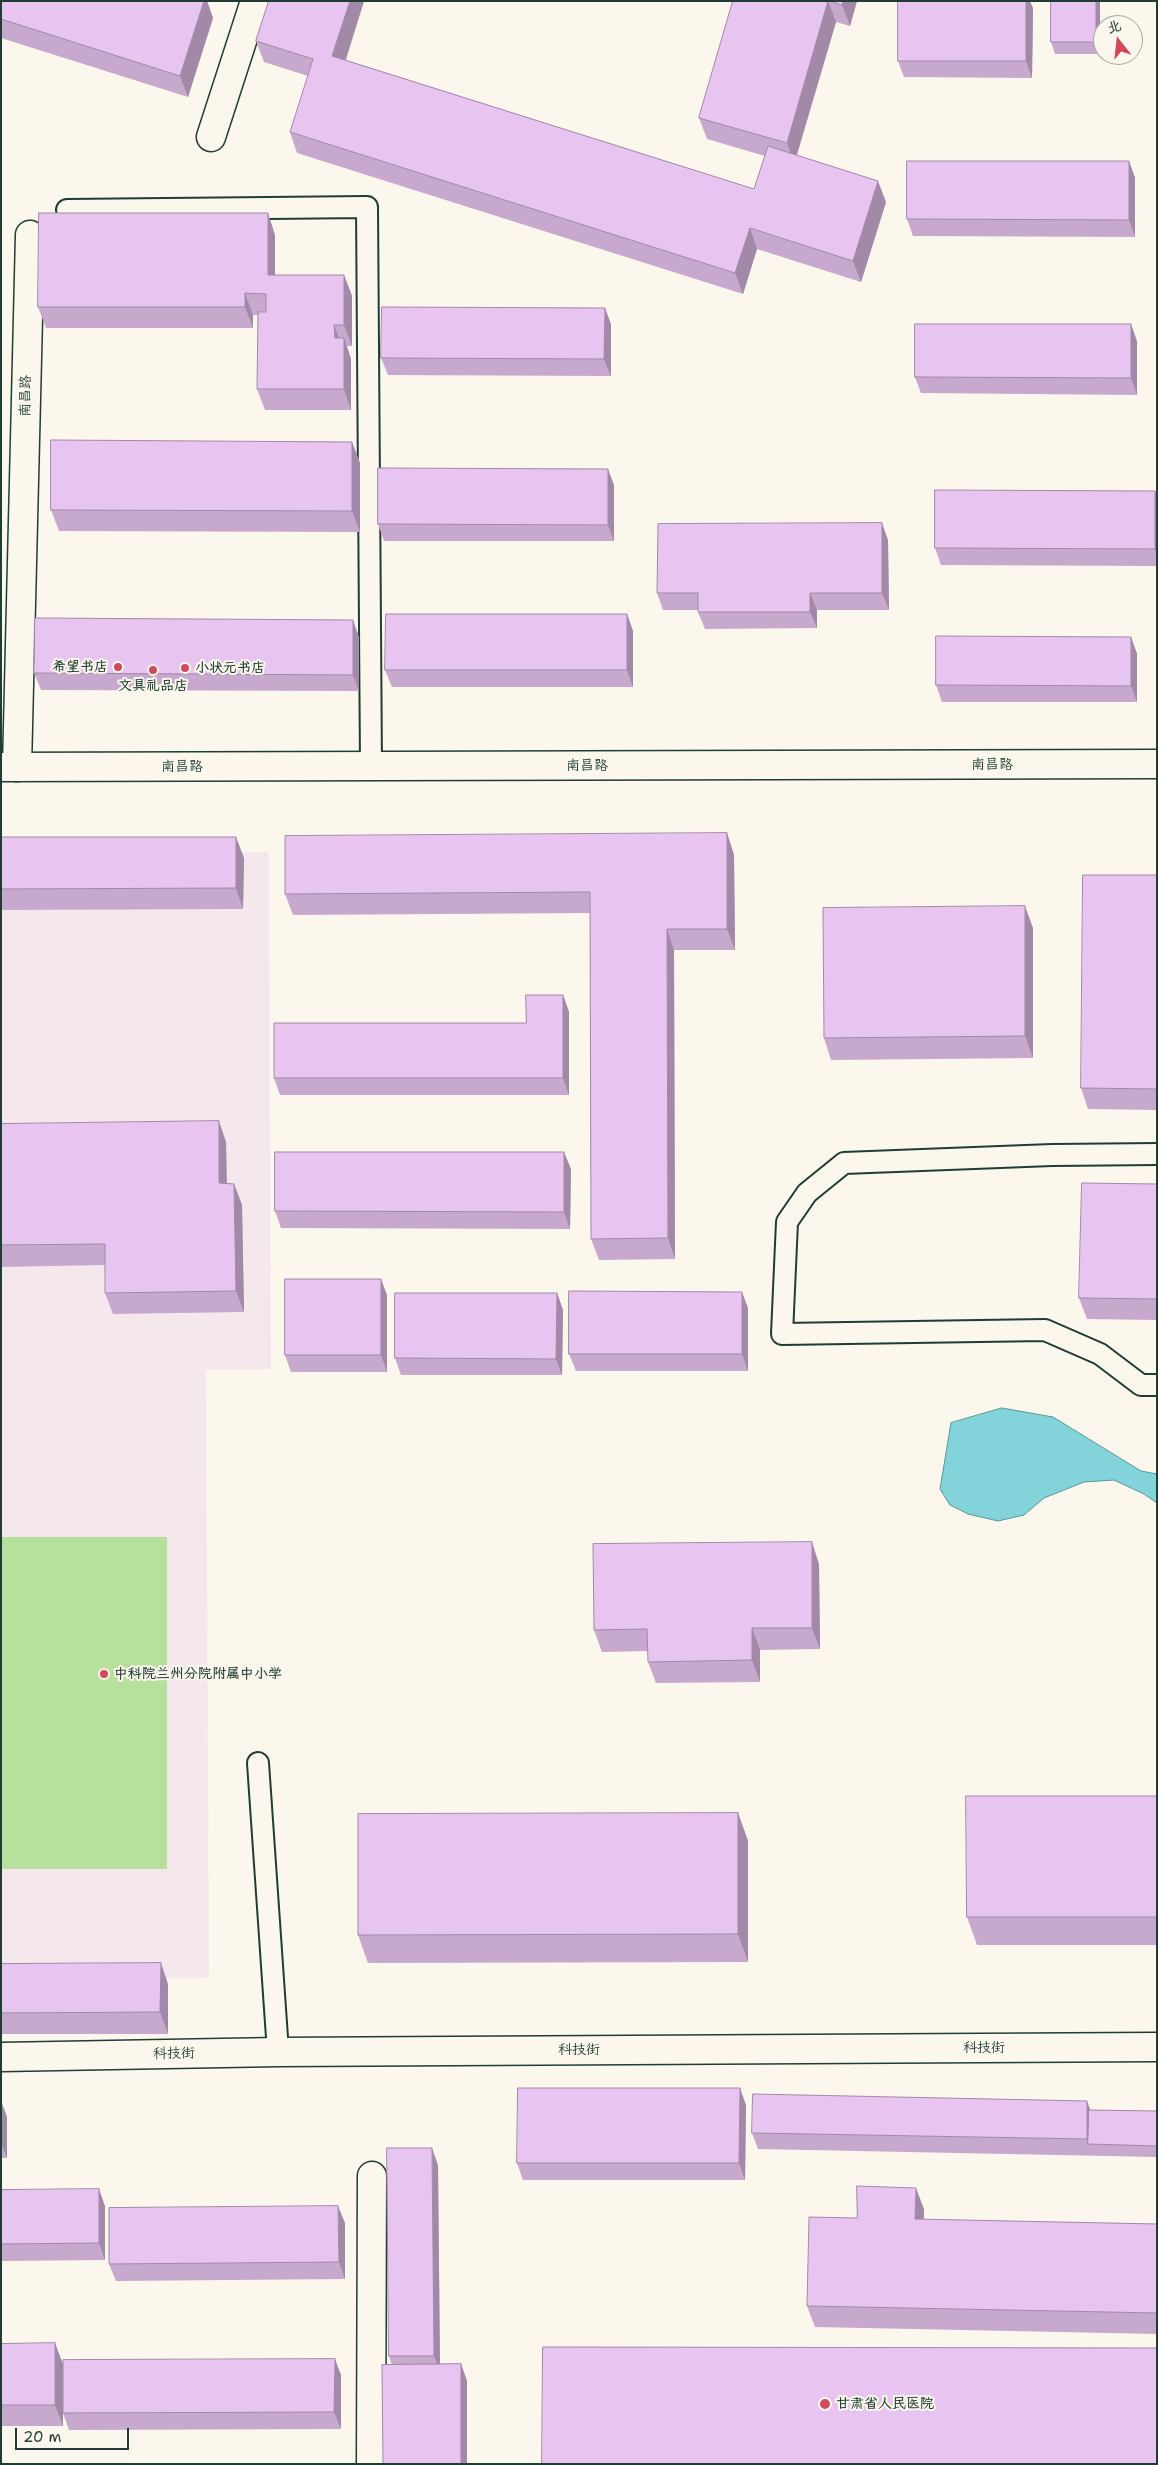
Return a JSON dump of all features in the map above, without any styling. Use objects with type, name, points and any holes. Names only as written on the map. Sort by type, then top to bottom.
[{"type":"street","points":[[211,137],[255,1]]},
{"type":"street","name":"南昌路","points":[[30,235],[9,767],[1157,764]]},
{"type":"street","name":"科技街","points":[[1,2057],[278,2052],[1157,2047]]},
{"type":"street","points":[[371,2464],[372,2176]]},
{"type":"lane","points":[[67,210],[367,207],[371,766]]},
{"type":"lane","points":[[1157,1154],[1052,1155],[844,1163],[807,1193],[787,1222],[782,1334],[1045,1330],[1100,1354],[1141,1385],[1157,1385]]},
{"type":"lane","points":[[258,1763],[278,2052]]},
{"type":"shaded area","name":"中科院兰州分院附属中小学","points":[[269,852],[271,1369],[206,1370],[209,1978],[1,1979],[1,854]]},
{"type":"green space","points":[[1,1537],[167,1537],[167,1869],[1,1869]]},
{"type":"water","points":[[1002,1408],[1053,1417],[1141,1471],[1157,1474],[1157,1503],[1144,1494],[1114,1480],[1084,1482],[1044,1498],[1024,1515],[998,1521],[968,1514],[950,1505],[940,1489],[951,1423]]},
{"type":"building","points":[[1,1],[204,1],[180,76],[1,19]]},
{"type":"building","points":[[269,1],[350,1],[332,56],[754,189],[768,146],[878,181],[853,261],[750,228],[735,273],[290,132],[313,59],[256,41]]},
{"type":"building","points":[[733,1],[828,1],[787,143],[699,118]]},
{"type":"building","points":[[831,1],[843,1],[842,5]]},
{"type":"building","points":[[898,1],[1026,1],[1026,61],[898,61]]},
{"type":"building","points":[[1051,1],[1096,1],[1096,15],[1093,15],[1093,42],[1051,42]]},
{"type":"building","points":[[907,161],[1129,161],[1129,220],[907,219]]},
{"type":"building","points":[[39,213],[268,213],[268,275],[344,275],[344,325],[334,325],[335,338],[344,338],[344,389],[257,389],[258,312],[266,312],[266,294],[245,293],[245,307],[38,307]]},
{"type":"building","points":[[382,307],[605,308],[604,359],[381,358]]},
{"type":"building","points":[[915,324],[1131,324],[1131,378],[915,377]]},
{"type":"building","points":[[51,440],[352,442],[352,511],[51,510]]},
{"type":"building","points":[[378,468],[608,469],[608,525],[378,524]]},
{"type":"building","points":[[935,490],[1155,491],[1155,549],[935,548]]},
{"type":"building","points":[[882,523],[882,593],[810,593],[810,612],[698,612],[698,593],[657,593],[658,524]]},
{"type":"building","points":[[386,614],[627,614],[627,670],[385,670]]},
{"type":"building","points":[[35,618],[353,620],[353,675],[34,673]]},
{"type":"building","points":[[936,636],[1131,637],[1131,686],[936,685]]},
{"type":"building","points":[[727,833],[727,929],[667,929],[668,1238],[591,1239],[590,892],[285,894],[285,836]]},
{"type":"building","points":[[1,837],[236,837],[236,888],[1,889]]},
{"type":"building","points":[[1083,875],[1157,875],[1157,1089],[1081,1088]]},
{"type":"building","points":[[1025,906],[1025,1036],[824,1038],[823,908]]},
{"type":"building","points":[[526,995],[563,995],[563,1078],[274,1078],[274,1023],[526,1023]]},
{"type":"building","points":[[219,1121],[219,1183],[234,1184],[236,1291],[105,1293],[105,1244],[1,1245],[1,1124]]},
{"type":"building","points":[[275,1152],[564,1152],[564,1212],[275,1211]]},
{"type":"building","points":[[1082,1183],[1157,1184],[1157,1299],[1079,1298]]},
{"type":"building","points":[[285,1279],[381,1279],[381,1355],[285,1355]]},
{"type":"building","points":[[569,1291],[742,1292],[742,1354],[569,1354]]},
{"type":"building","points":[[395,1293],[557,1293],[556,1359],[395,1358]]},
{"type":"building","points":[[812,1542],[812,1628],[752,1628],[752,1660],[648,1662],[647,1629],[594,1630],[593,1544]]},
{"type":"building","points":[[966,1796],[1157,1796],[1157,1917],[967,1917]]},
{"type":"building","points":[[738,1813],[738,1934],[358,1935],[358,1814]]},
{"type":"building","points":[[161,1963],[160,2012],[1,2013],[1,1964]]},
{"type":"building","points":[[518,2088],[740,2088],[739,2163],[517,2163]]},
{"type":"building","points":[[753,2094],[1087,2101],[1087,2139],[752,2133]]},
{"type":"building","points":[[1089,2110],[1157,2111],[1157,2146],[1088,2144]]},
{"type":"building","points":[[387,2148],[432,2148],[434,2356],[389,2356]]},
{"type":"building","points":[[857,2186],[916,2188],[915,2219],[1157,2224],[1157,2313],[807,2306],[809,2217],[857,2218]]},
{"type":"building","points":[[99,2189],[99,2243],[1,2244],[1,2190]]},
{"type":"building","points":[[338,2206],[339,2262],[109,2264],[109,2208]]},
{"type":"building","points":[[55,2343],[55,2405],[1,2405],[1,2344]]},
{"type":"building","name":"甘肃省人民医院","points":[[543,2347],[1157,2348],[1157,2464],[542,2464]]},
{"type":"building","points":[[335,2359],[334,2412],[63,2413],[63,2360]]},
{"type":"building","points":[[461,2364],[461,2464],[383,2464],[382,2365]]},
{"type":"place","name":"希望书店","points":[[118,667]]},
{"type":"place","name":"小状元书店","points":[[185,668]]},
{"type":"place","name":"文具礼品店","points":[[153,670]]},
{"type":"place","name":"中科院兰州分院附属中小学","points":[[104,1674]]},
{"type":"place","name":"甘肃省人民医院","points":[[825,2404]]}]
